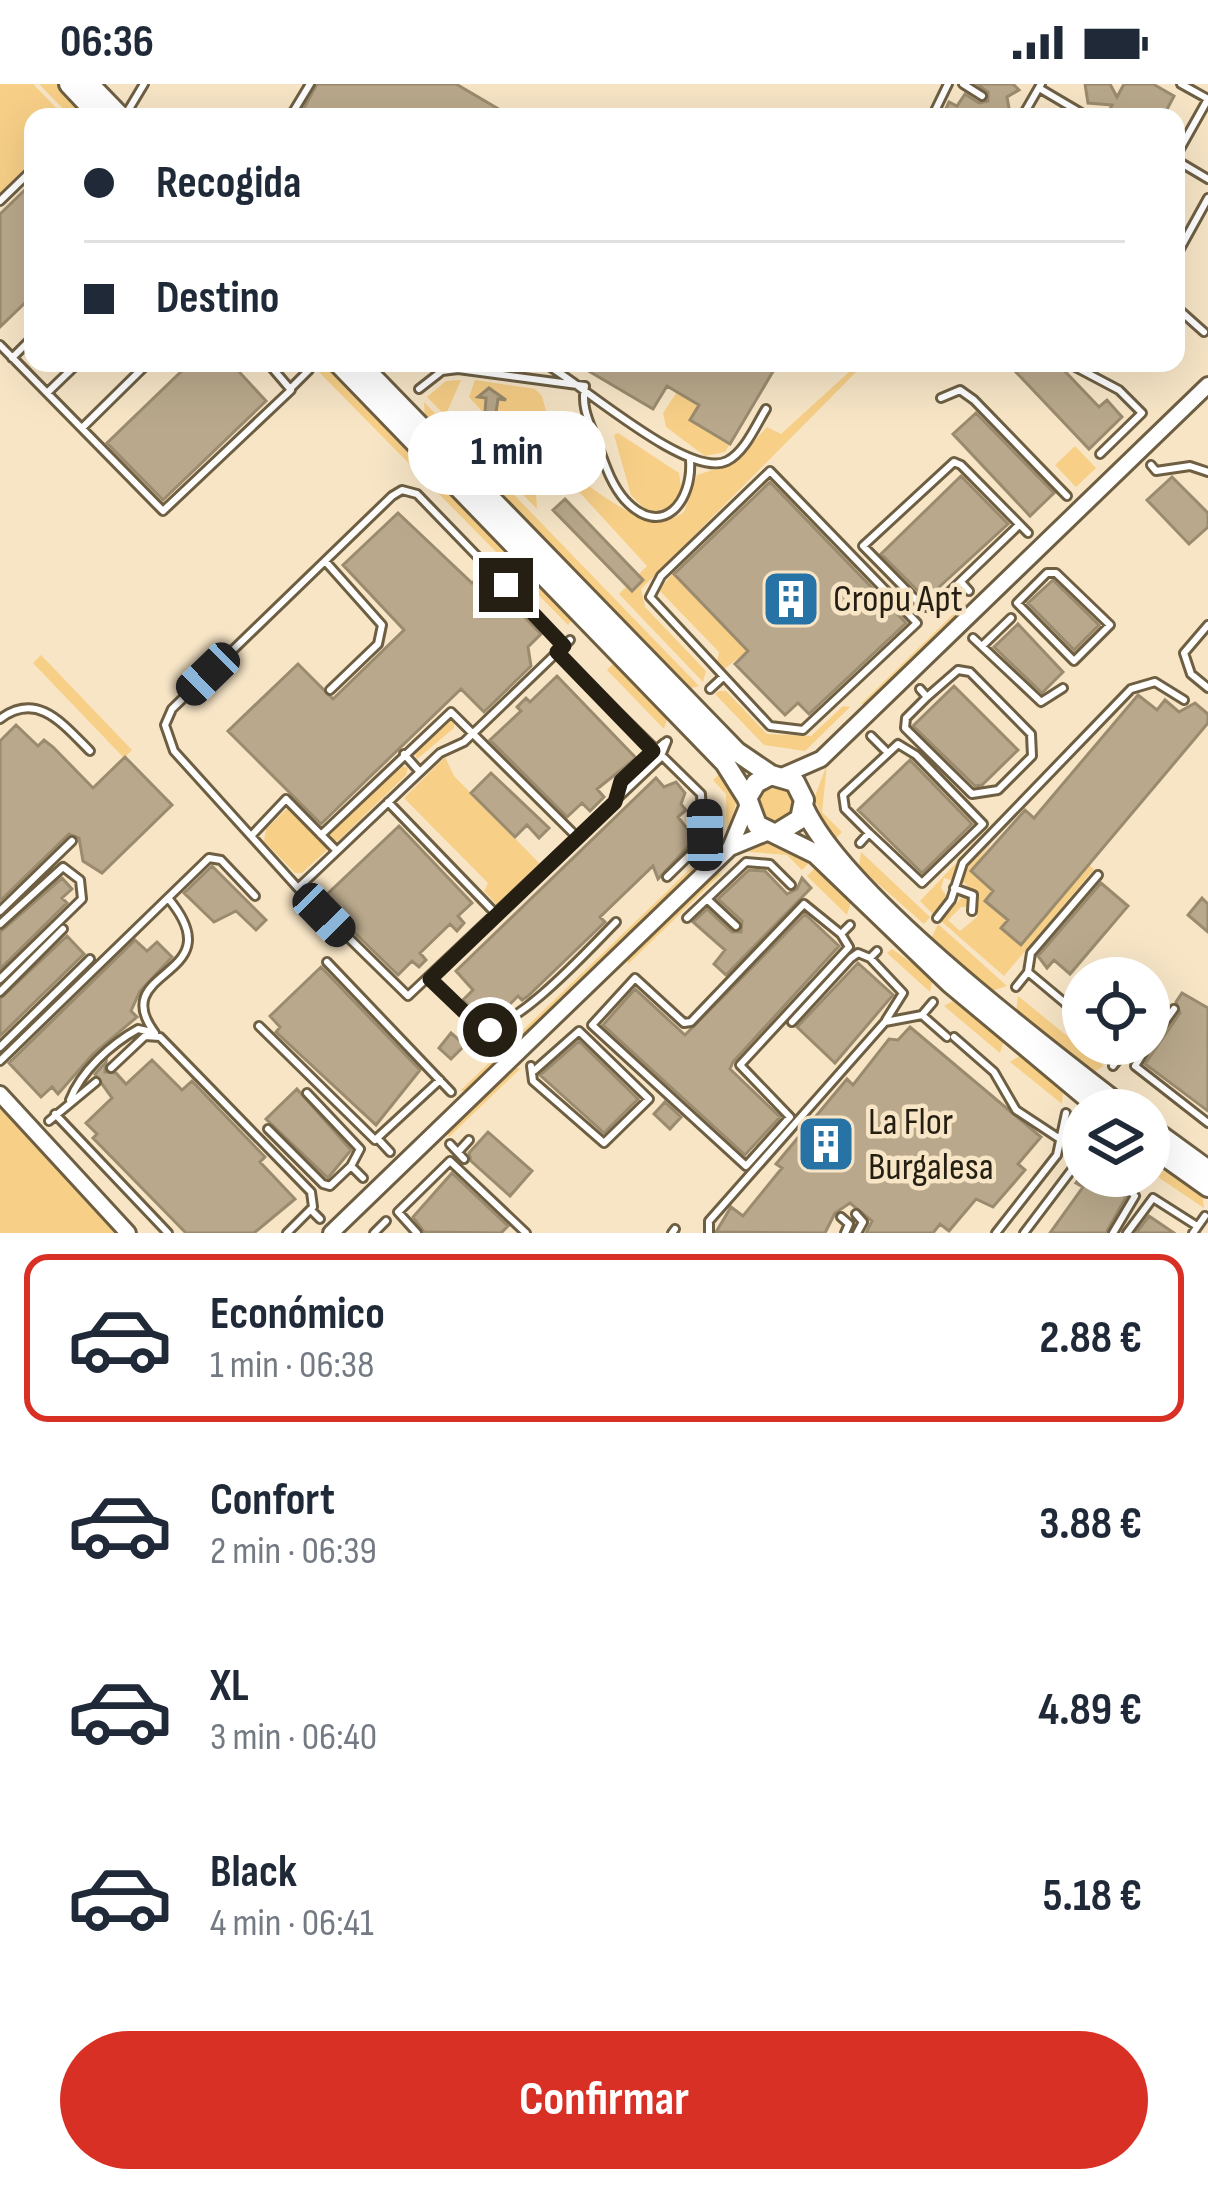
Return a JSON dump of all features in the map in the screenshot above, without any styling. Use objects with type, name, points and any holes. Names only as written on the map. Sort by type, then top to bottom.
[{"type":"main road","points":[[68,84],[91,108]]},
{"type":"main road","points":[[89,84],[114,108]]},
{"type":"main road","points":[[347,372],[725,763],[752,820],[816,854],[950,983],[1077,1089]]},
{"type":"main road","points":[[368,372],[736,752],[795,782],[830,849],[919,937],[1101,1089]]},
{"type":"main road","points":[[747,802],[756,783],[777,775]]},
{"type":"main road","points":[[774,832],[796,824],[804,804]]},
{"type":"main road","points":[[1170,1142],[1208,1170]]},
{"type":"main road","points":[[1170,1160],[1208,1187]]},
{"type":"street","points":[[777,775],[821,759],[1208,385]]},
{"type":"street","points":[[804,804],[821,759]]},
{"type":"street","points":[[730,848],[747,802]]},
{"type":"street","points":[[332,1233],[730,848],[774,832]]},
{"type":"street","points":[[0,1094],[128,1233]]},
{"type":"lane","points":[[963,84],[982,96]]},
{"type":"lane","points":[[1181,84],[1208,99],[1185,141]]},
{"type":"lane","points":[[1040,86],[1074,108]]},
{"type":"lane","points":[[0,202],[24,179]]},
{"type":"lane","points":[[1185,240],[1208,198]]},
{"type":"lane","points":[[1185,315],[1204,332]]},
{"type":"lane","points":[[0,345],[24,370]]},
{"type":"lane","points":[[12,358],[24,346]]},
{"type":"lane","points":[[26,372],[163,511],[307,372]]},
{"type":"lane","points":[[47,393],[68,372]]},
{"type":"lane","points":[[81,428],[138,372]]},
{"type":"lane","points":[[277,372],[292,387]]},
{"type":"lane","points":[[419,388],[441,372]]},
{"type":"lane","points":[[480,372],[585,386]]},
{"type":"lane","points":[[560,372],[636,428],[704,465],[725,462],[766,409]]},
{"type":"lane","points":[[1085,372],[1119,390],[1144,416],[1100,454]]},
{"type":"lane","points":[[585,386],[582,403],[614,484],[637,510],[654,518],[680,509],[688,490],[690,460]]},
{"type":"lane","points":[[941,398],[960,390],[974,400],[1067,496]]},
{"type":"lane","points":[[1019,525],[933,608],[922,606],[863,546],[954,462],[1028,533]]},
{"type":"lane","points":[[1151,465],[1156,471],[1190,466],[1208,472]]},
{"type":"lane","points":[[770,471],[917,623],[846,695],[809,728],[774,727],[655,608],[650,592],[770,471]]},
{"type":"lane","points":[[615,802],[624,778],[651,753],[667,741],[660,758],[615,802],[578,838],[414,994],[402,995],[254,844],[253,834],[174,751],[167,738],[168,716],[392,496],[411,489],[564,646],[651,753],[660,758],[676,767],[704,800],[703,842],[667,877]]},
{"type":"lane","points":[[325,561],[382,625],[378,644],[330,690]]},
{"type":"lane","points":[[1047,573],[1055,573],[1111,628],[1074,661],[1017,603],[1028,588],[1047,573]]},
{"type":"lane","points":[[961,582],[969,590]]},
{"type":"lane","points":[[982,646],[1011,618]]},
{"type":"lane","points":[[1208,626],[1184,653],[1191,674],[1208,688]]},
{"type":"lane","points":[[973,638],[1041,702],[1063,688]]},
{"type":"lane","points":[[298,888],[420,772],[475,732],[564,646]]},
{"type":"lane","points":[[958,670],[970,671],[1031,734],[1035,743],[1028,763],[998,790],[972,794],[905,728],[906,718],[927,697],[958,670]]},
{"type":"lane","points":[[710,689],[723,677]]},
{"type":"lane","points":[[938,918],[964,863],[1131,689],[1155,682],[1184,700]]},
{"type":"lane","points":[[920,689],[927,697]]},
{"type":"lane","points":[[846,695],[854,703]]},
{"type":"lane","points":[[0,719],[18,706],[33,706],[62,722],[89,751]]},
{"type":"lane","points":[[321,835],[448,713],[458,714],[578,838]]},
{"type":"lane","points":[[871,736],[885,751]]},
{"type":"lane","points":[[898,744],[983,824],[922,883],[869,833],[845,808],[843,795],[885,751],[898,744]]},
{"type":"lane","points":[[404,754],[420,772]]},
{"type":"lane","points":[[253,834],[286,800],[337,851]]},
{"type":"lane","points":[[388,802],[497,915]]},
{"type":"lane","points":[[860,843],[869,833]]},
{"type":"lane","points":[[0,911],[72,841]]},
{"type":"lane","points":[[0,1060],[209,858],[221,860],[255,896]]},
{"type":"lane","points":[[688,918],[746,862],[770,864],[791,885]]},
{"type":"lane","points":[[0,924],[63,866],[80,880],[82,899],[0,979]]},
{"type":"lane","points":[[1016,987],[1028,972],[1031,953],[1098,875]]},
{"type":"lane","points":[[955,888],[973,895],[972,911]]},
{"type":"lane","points":[[168,898],[191,929],[191,939],[183,955],[152,985],[143,1016],[311,1192],[311,1210],[320,1220]]},
{"type":"lane","points":[[706,899],[736,926]]},
{"type":"lane","points":[[804,904],[841,934],[849,947],[740,1065],[790,1118],[746,1166],[595,1031],[592,1020],[628,978],[637,979],[687,1024],[804,904]]},
{"type":"lane","points":[[430,979],[482,1029],[490,1030],[526,1007],[616,922]]},
{"type":"lane","points":[[841,934],[850,925]]},
{"type":"lane","points":[[0,992],[63,929]]},
{"type":"lane","points":[[709,1233],[709,1221],[885,1022],[903,993],[874,954],[855,956],[791,1022]]},
{"type":"lane","points":[[0,1047],[90,959]]},
{"type":"lane","points":[[327,962],[451,1092]]},
{"type":"lane","points":[[1028,972],[1062,1000]]},
{"type":"lane","points":[[885,1022],[922,1015],[933,1003]]},
{"type":"lane","points":[[1170,1015],[1174,1009]]},
{"type":"lane","points":[[922,1015],[994,1072],[1016,1109],[1062,1140]]},
{"type":"lane","points":[[260,1026],[368,1137],[378,1139],[390,1152]]},
{"type":"lane","points":[[576,1028],[649,1096],[611,1140],[598,1140],[533,1081],[533,1068],[576,1028]]},
{"type":"lane","points":[[70,1100],[77,1082],[118,1042],[137,1029],[155,1033]]},
{"type":"lane","points":[[111,1068],[145,1036],[155,1033]]},
{"type":"lane","points":[[994,1072],[1002,1062]]},
{"type":"lane","points":[[1136,1065],[1164,1089]]},
{"type":"lane","points":[[378,1139],[440,1080]]},
{"type":"lane","points":[[96,1082],[52,1118],[168,1233]]},
{"type":"lane","points":[[268,1129],[329,1186],[360,1149],[307,1093]]},
{"type":"lane","points":[[1170,1094],[1208,1123]]},
{"type":"lane","points":[[450,1144],[461,1155],[469,1140]]},
{"type":"lane","points":[[996,1233],[1062,1142]]},
{"type":"lane","points":[[417,1233],[398,1212],[450,1161],[518,1220],[526,1233]]},
{"type":"lane","points":[[350,1166],[363,1178]]},
{"type":"lane","points":[[1024,1233],[1062,1183]]},
{"type":"lane","points":[[400,1192],[408,1200]]},
{"type":"lane","points":[[1113,1233],[1134,1197]]},
{"type":"lane","points":[[1127,1233],[1153,1198],[1195,1230],[1205,1216]]},
{"type":"lane","points":[[287,1233],[311,1210]]},
{"type":"lane","points":[[856,1214],[863,1222],[857,1233]]},
{"type":"lane","points":[[841,1217],[849,1224],[845,1233]]},
{"type":"lane","points":[[374,1233],[386,1220]]},
{"type":"shaded area","points":[[0,84],[33,84],[56,108],[24,108],[24,171],[0,194]]},
{"type":"shaded area","points":[[39,84],[57,84],[80,108],[62,108]]},
{"type":"shaded area","points":[[319,372],[331,372],[574,618],[568,625]]},
{"type":"shaded area","points":[[849,372],[856,372],[641,589],[645,607],[706,671],[703,682],[619,594],[647,566],[582,495],[563,481],[541,476],[469,397],[475,380],[535,389],[542,396],[560,465],[620,507],[654,519],[684,512],[697,475],[734,463],[767,427],[781,434]]},
{"type":"shaded area","points":[[461,380],[447,412],[501,468],[507,464],[536,494],[537,509],[427,397],[446,381]]},
{"type":"shaded area","points":[[677,392],[699,405],[691,421],[730,444],[725,452],[705,456],[666,427],[663,413]]},
{"type":"shaded area","points":[[424,402],[699,686],[688,689],[425,418]]},
{"type":"shaded area","points":[[618,433],[679,473],[682,494],[671,508],[648,512],[631,495],[614,435]]},
{"type":"shaded area","points":[[1075,446],[1096,468],[1076,487],[1055,465]]},
{"type":"shaded area","points":[[673,573],[748,651],[724,669],[717,662],[719,652],[659,590]]},
{"type":"shaded area","points":[[966,602],[964,612],[868,705],[861,704]]},
{"type":"shaded area","points":[[41,655],[132,750],[124,758],[33,663]]},
{"type":"shaded area","points":[[616,661],[668,716],[664,729],[607,670]]},
{"type":"shaded area","points":[[726,691],[767,734],[811,736],[843,706],[850,707],[805,751],[764,745],[715,694]]},
{"type":"shaded area","points":[[447,719],[454,720],[454,728],[417,759],[414,750]]},
{"type":"shaded area","points":[[445,757],[454,776],[541,865],[498,906],[484,891],[488,883],[404,798]]},
{"type":"shaded area","points":[[827,764],[822,812],[842,832],[833,841],[814,799]]},
{"type":"shaded area","points":[[399,765],[408,768],[406,775],[338,841],[331,840],[330,832]]},
{"type":"shaded area","points":[[722,772],[736,803],[727,840],[726,794],[713,780]]},
{"type":"shaded area","points":[[776,785],[789,791],[795,804],[789,817],[776,823],[763,817],[757,804],[763,791]]},
{"type":"shaded area","points":[[290,806],[328,849],[302,873],[295,873],[264,841],[266,829]]},
{"type":"shaded area","points":[[718,842],[722,845],[468,1091],[460,1091]]},
{"type":"shaded area","points":[[772,843],[810,862],[802,870],[787,855],[738,851]]},
{"type":"shaded area","points":[[991,844],[971,871],[993,891],[985,901],[1008,920],[1001,928],[1021,945],[1088,864],[1094,869],[1004,976],[941,921],[963,896],[970,898],[970,907],[961,907],[948,920],[960,931],[977,917],[977,895],[962,881],[966,869]]},
{"type":"shaded area","points":[[861,852],[930,917],[924,924],[859,867]]},
{"type":"shaded area","points":[[957,862],[951,880],[944,878],[941,888],[947,897],[933,914],[920,901]]},
{"type":"shaded area","points":[[816,867],[851,902],[847,915],[807,876]]},
{"type":"shaded area","points":[[716,872],[721,874],[628,964],[627,958]]},
{"type":"shaded area","points":[[938,924],[1007,986],[992,991],[932,937]]},
{"type":"shaded area","points":[[892,949],[933,978],[930,992],[887,953]]},
{"type":"shaded area","points":[[1018,996],[1062,1032],[1062,1049],[1016,1011]]},
{"type":"shaded area","points":[[956,999],[1004,1040],[1000,1053],[944,1006]]},
{"type":"shaded area","points":[[1021,1055],[1063,1089],[1062,1104],[1010,1062]]},
{"type":"shaded area","points":[[1082,1065],[1104,1066],[1092,1073]]},
{"type":"shaded area","points":[[512,1068],[521,1068],[449,1137],[447,1132]]},
{"type":"shaded area","points":[[0,1105],[119,1233],[0,1233]]},
{"type":"shaded area","points":[[1170,1169],[1202,1193],[1204,1208],[1170,1185]]},
{"type":"building","points":[[317,84],[456,84],[497,108],[304,108]]},
{"type":"building","points":[[977,84],[1013,84],[1019,90],[1007,97],[1009,108],[946,108],[949,102],[957,106],[965,94],[979,103],[988,101],[988,92]]},
{"type":"building","points":[[1085,84],[1110,84],[1117,97],[1124,84],[1153,84],[1174,96],[1168,108],[1088,103]]},
{"type":"building","points":[[24,191],[24,304],[0,327],[0,214]]},
{"type":"building","points":[[181,372],[239,372],[266,401],[163,500],[107,443]]},
{"type":"building","points":[[590,372],[773,372],[730,444],[690,420],[699,405],[667,386],[653,409]]},
{"type":"building","points":[[1016,372],[1066,372],[1099,407],[1107,400],[1122,417],[1089,449]]},
{"type":"building","points":[[489,388],[506,400],[498,399],[496,413],[485,412],[486,398],[478,397]]},
{"type":"building","points":[[976,413],[1054,493],[1030,516],[953,434]]},
{"type":"building","points":[[961,476],[1008,524],[926,599],[881,554]]},
{"type":"building","points":[[1172,477],[1208,513],[1208,527],[1189,544],[1147,500]]},
{"type":"building","name":"Cropu Apt","points":[[770,482],[906,623],[809,714],[798,703],[785,715],[735,664],[748,651],[674,574]]},
{"type":"building","points":[[565,499],[643,580],[632,591],[553,510]]},
{"type":"building","points":[[398,513],[472,583],[480,577],[490,582],[541,634],[528,647],[531,666],[484,712],[461,689],[321,824],[228,731],[298,664],[333,699],[404,630],[343,565]]},
{"type":"building","points":[[1053,580],[1099,625],[1074,650],[1028,603]]},
{"type":"building","points":[[1018,624],[1063,672],[1042,693],[994,647]]},
{"type":"building","points":[[557,676],[636,758],[597,789],[604,797],[590,811],[582,803],[567,817],[490,740],[521,711],[517,707],[526,698],[530,702]]},
{"type":"building","points":[[954,686],[1018,750],[982,785],[975,786],[913,726]]},
{"type":"building","points":[[1138,695],[1157,710],[1165,700],[1179,712],[1195,703],[1208,714],[1208,723],[1021,945],[1001,928],[1008,920],[985,901],[993,891],[971,871],[1025,810],[1034,818]]},
{"type":"building","points":[[16,725],[38,746],[44,740],[53,747],[93,788],[125,757],[172,805],[102,873],[83,861],[79,838],[69,834],[0,901],[0,741]]},
{"type":"building","points":[[910,760],[972,824],[922,873],[858,810]]},
{"type":"building","points":[[491,773],[549,828],[539,838],[527,825],[515,837],[471,793]]},
{"type":"building","points":[[656,778],[664,787],[676,782],[685,793],[681,804],[686,810],[678,817],[695,839],[658,879],[653,866],[600,917],[605,922],[528,996],[522,1000],[518,996],[503,1011],[497,1005],[483,1020],[463,1000],[473,990],[456,971]]},
{"type":"building","points":[[399,826],[472,903],[458,916],[464,923],[457,931],[450,924],[420,953],[426,960],[419,967],[412,961],[398,975],[321,900]]},
{"type":"building","points":[[212,866],[266,920],[256,930],[236,911],[214,922],[184,893]]},
{"type":"building","points":[[749,870],[765,871],[787,894],[797,889],[802,878],[811,888],[726,975],[714,964],[725,950],[693,922],[707,909],[732,932],[741,932],[742,921],[718,899]]},
{"type":"building","points":[[62,878],[72,889],[62,898],[67,903],[0,969],[0,932]]},
{"type":"building","points":[[1101,883],[1128,906],[1084,957],[1062,957],[1062,967],[1054,960],[1047,968],[1038,956]]},
{"type":"building","points":[[1202,898],[1208,904],[1208,932],[1188,915]]},
{"type":"building","points":[[805,914],[839,946],[733,1062],[730,1069],[780,1117],[745,1155],[603,1025],[635,989],[685,1035]]},
{"type":"building","points":[[67,936],[84,954],[0,1036],[0,999]]},
{"type":"building","points":[[135,940],[147,951],[157,942],[172,957],[140,991],[131,1011],[137,1017],[93,1054],[58,1094],[52,1087],[41,1097],[9,1063]]},
{"type":"building","points":[[858,963],[893,995],[835,1063],[797,1027]]},
{"type":"building","points":[[321,967],[420,1070],[376,1125],[276,1032],[280,1027],[270,1016]]},
{"type":"building","points":[[1182,993],[1208,1008],[1208,1111],[1146,1065],[1170,1065],[1170,1028],[1180,1013],[1176,1002]]},
{"type":"building","points":[[910,1027],[1041,1137],[1018,1164],[1025,1170],[993,1207],[976,1199],[949,1231],[940,1224],[933,1233],[866,1233],[872,1221],[850,1203],[835,1213],[825,1233],[716,1232],[731,1207],[743,1216],[782,1168],[776,1164],[847,1079],[853,1085],[889,1039],[898,1040]]},
{"type":"building","points":[[451,1033],[465,1045],[451,1059],[439,1048]]},
{"type":"building","points":[[579,1041],[638,1099],[604,1133],[540,1075]]},
{"type":"building","points":[[152,1060],[182,1090],[192,1081],[265,1157],[260,1162],[295,1199],[254,1233],[186,1233],[93,1138],[97,1134],[86,1123],[112,1098],[95,1074],[106,1062],[105,1072],[116,1073],[126,1084]]},
{"type":"building","points":[[297,1089],[351,1150],[328,1178],[266,1119]]},
{"type":"building","points":[[665,1102],[681,1117],[670,1129],[654,1114]]},
{"type":"building","points":[[488,1132],[532,1171],[510,1196],[471,1161],[469,1153]]},
{"type":"building","points":[[452,1173],[508,1226],[501,1233],[424,1232],[413,1217]]},
{"type":"building","points":[[1076,1197],[1126,1197],[1106,1233],[1050,1233]]},
{"type":"building","points":[[1149,1216],[1174,1233],[1136,1233]]},
{"type":"place","name":"Cropu Apt","points":[[791,599]]},
{"type":"place","name":"La Flor Burgalesa","points":[[826,1144]]},
{"type":"route","points":[[490,1030],[482,1029],[430,979],[615,802],[621,781],[653,751],[557,652],[564,646],[506,585]]}]
